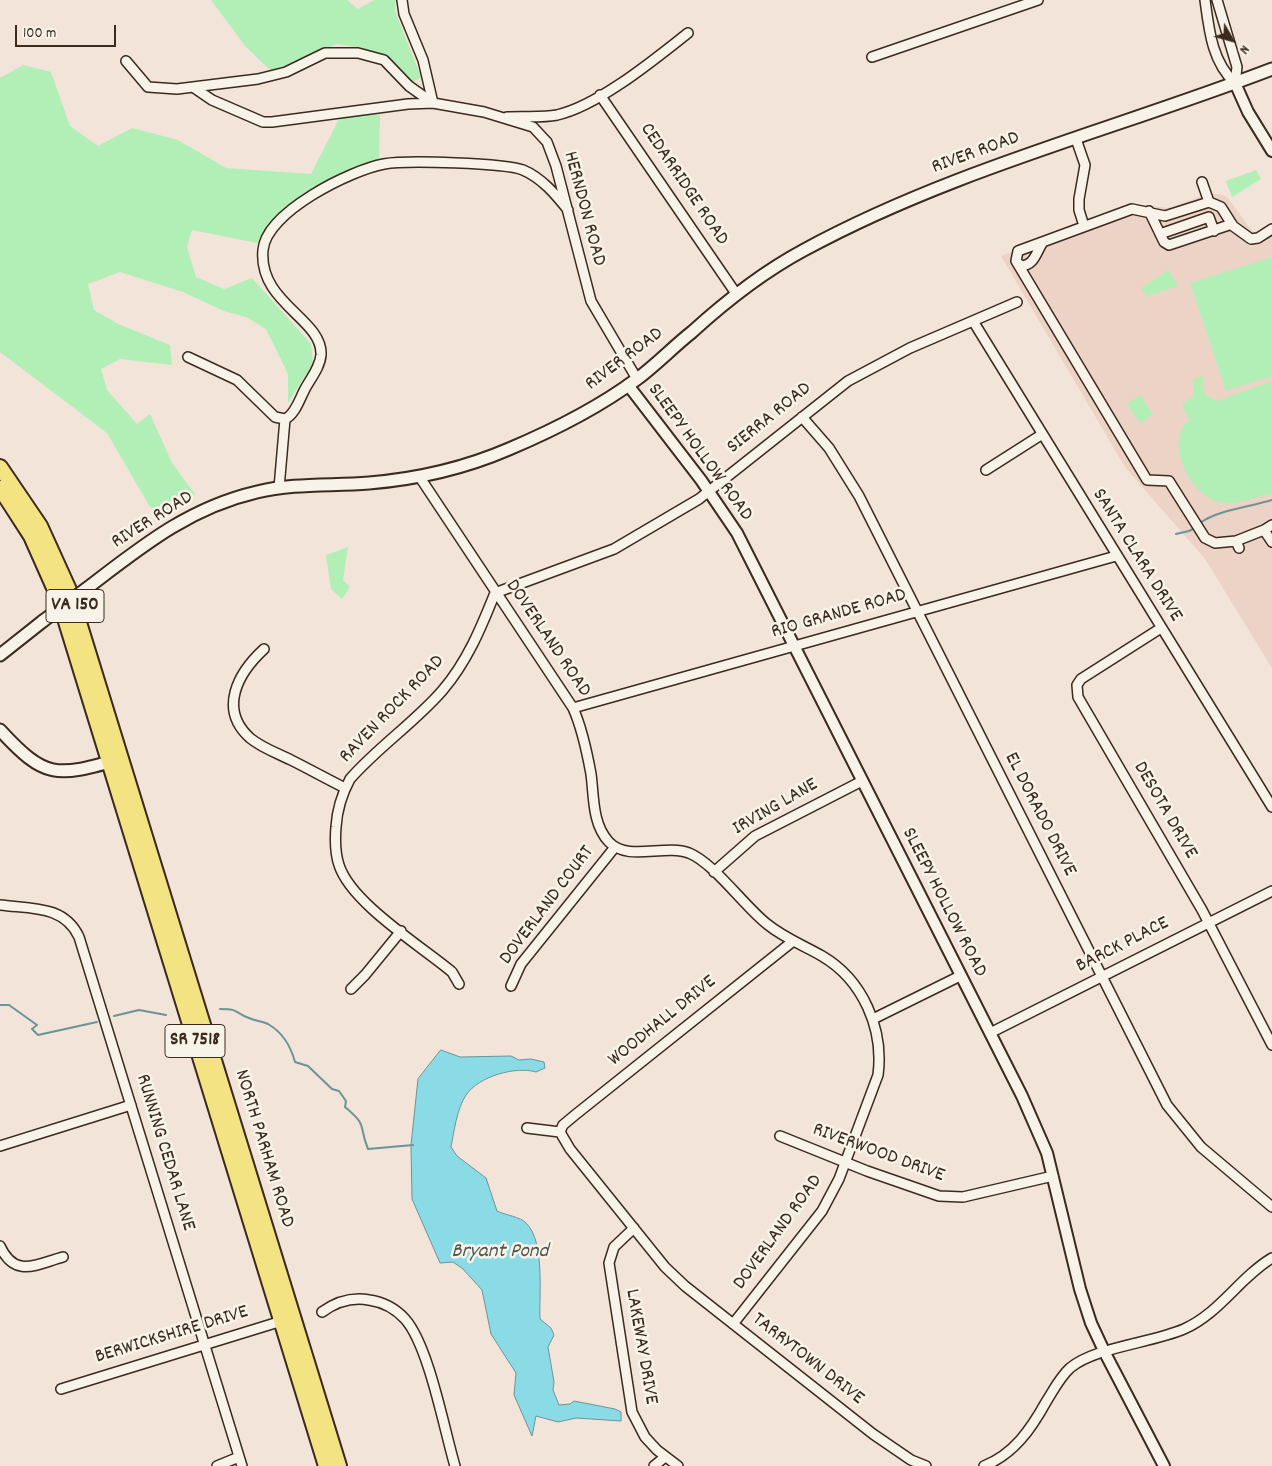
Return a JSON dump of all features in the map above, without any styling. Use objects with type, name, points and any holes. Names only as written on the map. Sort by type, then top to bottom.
[{"type":"highway","name":"VA 150","points":[[0,467],[37,521],[62,570],[115,760]]},
{"type":"highway","name":"VA 150","points":[[0,488],[31,536],[50,575],[115,760]]},
{"type":"highway","name":"NORTH PARHAM ROAD","points":[[115,760],[288,1319],[339,1466]]},
{"type":"highway","name":"NORTH PARHAM ROAD","points":[[288,1319],[326,1466]]},
{"type":"main road","name":"RIVER ROAD","points":[[0,655],[151,540],[191,515],[235,498],[279,488],[367,483],[419,476],[463,466],[512,448],[579,416],[633,382],[737,295],[799,253],[860,222],[962,178],[1234,84],[1272,69]]},
{"type":"main road","points":[[0,730],[24,753],[42,766],[54,771],[69,772],[115,760]]},
{"type":"street","points":[[193,87],[212,100],[263,122],[408,104],[434,103],[423,60],[404,14],[402,0]]},
{"type":"street","points":[[872,58],[1038,0]]},
{"type":"street","points":[[1205,0],[1214,48],[1223,72],[1234,84],[1248,112],[1272,151]]},
{"type":"street","points":[[1217,0],[1237,67],[1234,84]]},
{"type":"street","points":[[500,117],[541,117],[560,114],[584,105],[688,33]]},
{"type":"street","name":"HERNDON ROAD","points":[[126,61],[148,87],[163,90],[273,76],[334,52],[358,53],[384,60],[409,86],[434,103],[500,117],[533,127],[543,135],[556,166],[569,211],[583,277],[591,301],[633,382]]},
{"type":"street","name":"CEDARRIDGE ROAD","points":[[600,95],[737,295]]},
{"type":"street","points":[[1076,139],[1086,166],[1079,199],[1079,210],[1084,226]]},
{"type":"street","points":[[279,488],[285,419],[293,412],[317,369],[321,355],[314,334],[280,299],[264,270],[263,251],[266,238],[274,224],[288,212],[354,173],[370,167],[403,162],[517,168],[531,174],[544,184],[569,211]]},
{"type":"street","points":[[1202,182],[1208,202]]},
{"type":"street","points":[[1272,229],[1258,238],[1251,239],[1232,224],[1221,207],[1208,202],[1165,216],[1132,209],[1018,251],[1016,261],[1147,480],[1169,481],[1205,538],[1215,543],[1237,544],[1253,539],[1268,527],[1272,542]]},
{"type":"street","points":[[1148,211],[1164,242],[1169,245],[1232,224]]},
{"type":"street","points":[[1160,234],[1209,217],[1214,231]]},
{"type":"street","points":[[1016,261],[1022,266],[1032,262],[1036,251],[1043,242]]},
{"type":"street","name":"SIERRA ROAD","points":[[495,593],[614,550],[709,491],[834,390],[910,348],[1017,302]]},
{"type":"street","name":"SANTA CLARA DRIVE","points":[[973,321],[1041,436],[1272,807]]},
{"type":"street","points":[[188,357],[237,380],[274,417],[285,419]]},
{"type":"street","name":"SLEEPY HOLLOW ROAD","points":[[633,382],[737,534],[990,1033],[1039,1134],[1053,1176],[1080,1289],[1091,1323],[1164,1466]]},
{"type":"street","name":"EL DORADO DRIVE","points":[[802,417],[829,448],[848,476],[1156,1085],[1174,1117],[1201,1147],[1272,1207]]},
{"type":"street","points":[[986,470],[1041,436]]},
{"type":"street","name":"DOVERLAND ROAD","points":[[419,476],[573,708],[586,750],[599,826],[603,835],[615,847],[633,852],[682,851],[697,858],[714,872],[766,924],[792,942],[823,957],[844,972],[861,994],[873,1019],[879,1056],[878,1075],[834,1192],[822,1211],[733,1324]]},
{"type":"street","name":"RIO GRANDE ROAD","points":[[573,708],[1116,556]]},
{"type":"street","name":"RAVEN ROCK ROAD","points":[[459,984],[452,972],[355,892],[339,866],[335,835],[339,807],[345,788],[360,768],[428,705],[453,677],[470,651],[495,593]]},
{"type":"street","name":"DESOTA DRIVE","points":[[1161,628],[1085,676],[1078,682],[1076,692],[1082,707],[1208,922],[1272,1045]]},
{"type":"street","points":[[264,649],[246,666],[237,686],[234,710],[240,725],[258,744],[345,788]]},
{"type":"street","name":"IRVING LANE","points":[[714,872],[731,854],[755,836],[862,781]]},
{"type":"street","name":"DOVERLAND COURT","points":[[511,986],[521,964],[615,847]]},
{"type":"street","name":"BARCK PLACE","points":[[990,1033],[1272,891]]},
{"type":"street","name":"RUNNING CEDAR LANE","points":[[0,905],[54,912],[65,917],[75,928],[241,1461]]},
{"type":"street","points":[[350,989],[365,975],[401,931]]},
{"type":"street","name":"WOODHALL DRIVE","points":[[560,1132],[563,1125],[575,1115],[792,942]]},
{"type":"street","points":[[873,1019],[960,976]]},
{"type":"street","points":[[0,1146],[131,1105]]},
{"type":"street","points":[[526,1128],[560,1132]]},
{"type":"street","name":"TARRYTOWN DRIVE","points":[[560,1132],[570,1149],[671,1273],[873,1434],[911,1460],[926,1466]]},
{"type":"street","name":"RIVERWOOD DRIVE","points":[[780,1136],[915,1189],[949,1198],[984,1193],[1053,1176]]},
{"type":"street","name":"LAKEWAY DRIVE","points":[[634,1228],[614,1247],[609,1263],[609,1273],[632,1412],[645,1437],[665,1457],[678,1466]]},
{"type":"street","points":[[0,1246],[10,1262],[24,1267],[63,1257]]},
{"type":"street","points":[[984,1466],[1006,1453],[1026,1434],[1057,1384],[1070,1368],[1083,1360],[1171,1334],[1190,1326],[1214,1311],[1245,1278],[1272,1258]]},
{"type":"street","points":[[322,1312],[331,1306],[348,1300],[364,1299],[384,1304],[404,1319],[412,1329],[423,1354],[456,1466]]},
{"type":"street","name":"BERWICKSHIRE DRIVE","points":[[61,1389],[288,1319]]},
{"type":"street","points":[[654,1466],[665,1457]]},
{"type":"street","points":[[217,1466],[241,1461]]},
{"type":"shaded area","points":[[1207,194],[1221,194],[1228,198],[1252,231],[1260,234],[1272,227],[1272,668],[1205,559],[1125,467],[1001,256],[1136,204],[1168,208]]},
{"type":"green space","points":[[211,0],[347,0],[358,9],[374,0],[396,0],[395,11],[421,77],[412,83],[384,56],[362,48],[337,44],[271,71],[246,47]]},
{"type":"green space","points":[[23,65],[51,72],[70,126],[98,146],[132,128],[178,140],[226,168],[311,174],[340,117],[380,114],[379,160],[301,199],[270,224],[257,243],[192,230],[187,247],[196,277],[224,289],[252,278],[311,344],[313,363],[288,403],[288,374],[266,329],[246,317],[224,311],[183,292],[120,272],[88,284],[94,310],[118,324],[170,345],[172,365],[120,359],[101,369],[107,390],[137,424],[150,414],[172,463],[195,494],[164,512],[150,507],[107,433],[0,352],[0,78]]},
{"type":"green space","points":[[1256,170],[1261,179],[1232,197],[1226,181]]},
{"type":"green space","points":[[1272,257],[1272,376],[1226,391],[1190,283]]},
{"type":"green space","points":[[1168,270],[1178,286],[1147,296],[1141,288]]},
{"type":"green space","points":[[1202,375],[1205,395],[1217,401],[1272,381],[1272,493],[1239,502],[1219,502],[1202,493],[1188,476],[1180,456],[1179,437],[1185,423],[1194,419],[1189,420],[1182,404],[1193,397],[1193,380]]},
{"type":"green space","points":[[1140,395],[1153,414],[1140,423],[1127,404]]},
{"type":"green space","points":[[348,547],[343,580],[350,587],[342,599],[331,589],[326,555]]},
{"type":"water","name":"Bryant Pond","points":[[441,1050],[460,1057],[511,1056],[519,1060],[531,1059],[544,1062],[545,1068],[536,1072],[518,1070],[498,1074],[472,1088],[460,1107],[451,1147],[457,1156],[486,1178],[497,1211],[524,1221],[532,1231],[539,1255],[540,1319],[551,1328],[554,1335],[548,1347],[554,1382],[553,1390],[559,1405],[570,1404],[574,1401],[615,1409],[621,1412],[621,1421],[576,1418],[558,1422],[536,1416],[532,1436],[514,1395],[516,1373],[491,1334],[482,1290],[463,1269],[453,1262],[440,1263],[412,1199],[411,1145],[418,1079]]},
{"type":"waterway","points":[[1200,523],[1224,512],[1272,500]]},
{"type":"waterway","points":[[1176,534],[1195,528]]},
{"type":"waterway","points":[[0,1005],[9,1005],[37,1025],[32,1029],[38,1035],[97,1022]]},
{"type":"waterway","points":[[220,1009],[234,1010],[251,1019],[268,1024],[278,1031],[288,1045],[295,1062],[308,1066],[332,1089],[339,1091],[346,1101],[345,1107],[362,1126],[368,1149],[413,1145]]},
{"type":"waterway","points":[[114,1016],[139,1010],[166,1015]]}]
